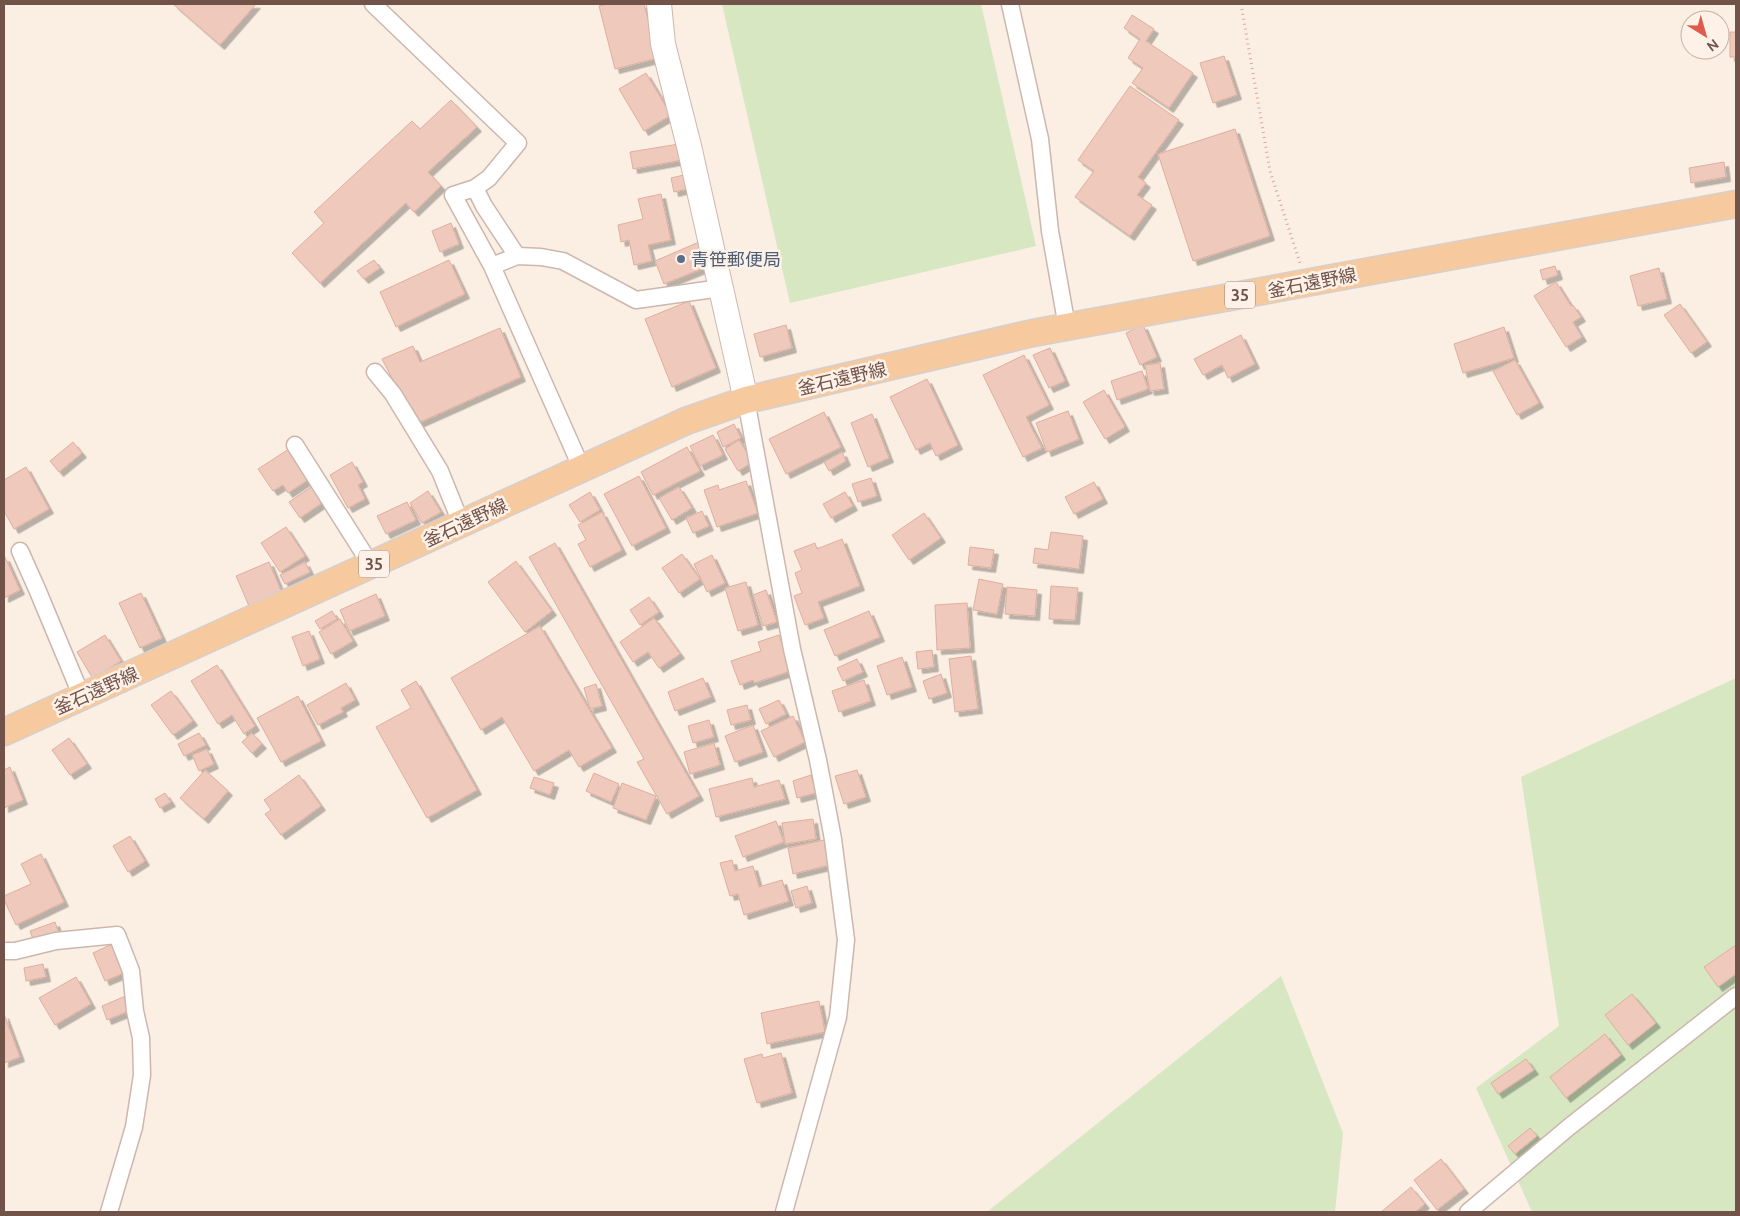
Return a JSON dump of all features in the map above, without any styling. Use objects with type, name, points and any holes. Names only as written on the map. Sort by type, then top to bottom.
[{"type":"main road","name":"釜石遠野線","points":[[4,732],[686,421],[746,400],[1033,333],[1736,204]]},
{"type":"street","points":[[373,4],[518,143],[489,178],[475,188],[453,195],[492,266],[582,469]]},
{"type":"street","points":[[660,4],[664,44],[746,400],[792,649],[818,760],[833,839],[846,940],[838,1018],[784,1212]]},
{"type":"street","points":[[1010,4],[1040,139],[1050,230],[1068,327]]},
{"type":"street","points":[[475,188],[484,206],[517,256]]},
{"type":"street","points":[[492,266],[517,256],[541,257],[563,262],[636,300],[720,288]]},
{"type":"street","points":[[375,372],[393,394],[440,471],[462,524]]},
{"type":"street","points":[[295,445],[372,565]]},
{"type":"street","points":[[20,552],[82,697]]},
{"type":"street","points":[[4,951],[15,951],[56,941],[117,935],[131,971],[134,1011],[141,1038],[142,1075],[134,1126],[109,1212]]},
{"type":"street","points":[[1468,1212],[1569,1127],[1736,996]]},
{"type":"path","points":[[1241,4],[1270,171],[1306,282]]},
{"type":"green space","points":[[722,4],[981,4],[1036,246],[790,303]]},
{"type":"green space","points":[[1736,678],[1736,1212],[1532,1212],[1476,1088],[1559,1026],[1521,777]]},
{"type":"green space","points":[[1281,976],[1343,1133],[1335,1212],[987,1212]]},
{"type":"building","points":[[173,4],[256,4],[220,45]]},
{"type":"building","points":[[608,4],[644,4],[658,58],[615,69],[599,6]]},
{"type":"building","points":[[1132,15],[1154,29],[1146,41],[1193,73],[1169,108],[1132,83],[1143,68],[1128,58],[1140,39],[1124,28]]},
{"type":"building","points":[[1730,32],[1736,32],[1736,57],[1730,57]]},
{"type":"building","points":[[1224,56],[1237,95],[1213,103],[1200,63]]},
{"type":"building","points":[[646,73],[671,115],[644,131],[619,89]]},
{"type":"building","points":[[1130,86],[1179,120],[1138,177],[1146,183],[1137,195],[1152,205],[1130,236],[1075,197],[1094,171],[1078,160]]},
{"type":"building","points":[[451,100],[477,127],[428,172],[441,186],[414,212],[406,203],[320,283],[292,253],[324,223],[314,212],[412,121],[420,129]]},
{"type":"building","points":[[1235,129],[1270,236],[1193,261],[1158,154]]},
{"type":"building","points":[[679,144],[682,160],[633,169],[630,152]]},
{"type":"building","points":[[1724,162],[1726,177],[1691,183],[1689,168]]},
{"type":"building","points":[[688,174],[691,188],[674,192],[671,178]]},
{"type":"building","points":[[661,194],[671,240],[648,245],[652,261],[634,265],[629,240],[621,242],[618,225],[643,219],[638,199]]},
{"type":"building","points":[[451,223],[459,244],[440,252],[432,231]]},
{"type":"building","points":[[699,242],[709,266],[664,284],[655,261]]},
{"type":"building","points":[[374,260],[380,268],[364,279],[357,271]]},
{"type":"building","points":[[449,260],[465,294],[396,327],[380,292]]},
{"type":"building","points":[[1555,266],[1558,275],[1543,280],[1540,270]]},
{"type":"building","points":[[1659,268],[1667,299],[1638,306],[1630,276]]},
{"type":"building","points":[[1556,282],[1571,306],[1573,305],[1581,317],[1573,322],[1582,337],[1566,347],[1534,296]]},
{"type":"building","points":[[689,301],[716,368],[672,387],[645,319]]},
{"type":"building","points":[[1680,304],[1707,342],[1691,353],[1664,315]]},
{"type":"building","points":[[786,325],[792,348],[760,357],[754,334]]},
{"type":"building","points":[[1143,325],[1157,357],[1140,365],[1126,333]]},
{"type":"building","points":[[1504,327],[1514,358],[1463,373],[1454,344]]},
{"type":"building","points":[[500,328],[521,377],[416,424],[382,359],[413,346],[420,362]]},
{"type":"building","points":[[1241,335],[1255,364],[1228,378],[1222,365],[1203,375],[1194,359]]},
{"type":"building","points":[[1050,348],[1065,381],[1049,388],[1033,355]]},
{"type":"building","points":[[1024,355],[1049,405],[1026,417],[1042,448],[1023,457],[983,375]]},
{"type":"building","points":[[1515,360],[1539,403],[1517,415],[1493,371]]},
{"type":"building","points":[[1160,363],[1164,389],[1150,391],[1145,365]]},
{"type":"building","points":[[1142,371],[1148,389],[1117,400],[1111,381]]},
{"type":"building","points":[[927,379],[958,445],[936,456],[930,443],[916,450],[890,397]]},
{"type":"building","points":[[1104,390],[1125,427],[1105,439],[1083,402]]},
{"type":"building","points":[[1068,411],[1079,439],[1047,452],[1036,423]]},
{"type":"building","points":[[824,412],[841,447],[786,474],[769,439]]},
{"type":"building","points":[[872,414],[889,458],[868,467],[851,423]]},
{"type":"building","points":[[734,424],[741,438],[723,447],[717,432]]},
{"type":"building","points":[[713,435],[723,455],[700,466],[690,446]]},
{"type":"building","points":[[739,440],[753,462],[738,471],[725,449]]},
{"type":"building","points":[[73,442],[82,453],[59,472],[50,461]]},
{"type":"building","points":[[292,447],[312,477],[288,493],[283,485],[273,491],[258,469]]},
{"type":"building","points":[[687,447],[700,471],[653,495],[641,472]]},
{"type":"building","points":[[842,452],[846,461],[829,471],[824,462]]},
{"type":"building","points":[[352,462],[363,482],[358,485],[365,499],[348,508],[330,475]]},
{"type":"building","points":[[26,467],[49,509],[14,529],[4,511],[4,480]]},
{"type":"building","points":[[639,476],[666,528],[632,546],[604,494]]},
{"type":"building","points":[[871,478],[877,496],[858,502],[852,484]]},
{"type":"building","points":[[746,481],[758,513],[717,527],[704,490],[718,485],[719,490]]},
{"type":"building","points":[[1094,482],[1103,499],[1074,514],[1065,497]]},
{"type":"building","points":[[314,485],[325,501],[300,518],[289,502]]},
{"type":"building","points":[[679,487],[692,508],[672,520],[659,498]]},
{"type":"building","points":[[428,491],[441,512],[422,523],[410,503]]},
{"type":"building","points":[[590,492],[600,510],[580,522],[569,505]]},
{"type":"building","points":[[845,492],[853,506],[831,518],[823,504]]},
{"type":"building","points":[[407,502],[416,520],[386,534],[377,516]]},
{"type":"building","points":[[702,511],[709,526],[693,533],[686,518]]},
{"type":"building","points":[[602,512],[622,550],[590,567],[578,544],[586,540],[578,525]]},
{"type":"building","points":[[924,513],[941,538],[909,560],[892,535]]},
{"type":"building","points":[[286,527],[305,556],[280,572],[261,543]]},
{"type":"building","points":[[1051,532],[1083,536],[1079,569],[1033,563],[1035,548],[1048,550]]},
{"type":"building","points":[[842,539],[860,586],[818,602],[824,618],[805,625],[794,596],[802,593],[795,573],[802,570],[794,551],[815,543],[817,549]]},
{"type":"building","points":[[555,543],[699,796],[667,814],[637,762],[644,759],[529,557]]},
{"type":"building","points":[[970,547],[994,550],[991,568],[968,565]]},
{"type":"building","points":[[682,554],[700,579],[679,593],[662,568]]},
{"type":"building","points":[[712,555],[725,583],[707,592],[694,564]]},
{"type":"building","points":[[4,557],[20,590],[4,598]]},
{"type":"building","points":[[516,561],[552,611],[525,632],[488,582]]},
{"type":"building","points":[[269,562],[282,593],[249,606],[236,576]]},
{"type":"building","points":[[305,562],[310,572],[285,584],[280,575]]},
{"type":"building","points":[[979,579],[1003,584],[997,614],[973,610]]},
{"type":"building","points":[[746,582],[758,625],[738,631],[725,588]]},
{"type":"building","points":[[1051,586],[1078,588],[1075,620],[1049,619]]},
{"type":"building","points":[[1007,587],[1037,590],[1035,616],[1005,614]]},
{"type":"building","points":[[766,590],[777,622],[763,626],[753,595]]},
{"type":"building","points":[[141,593],[162,638],[140,648],[119,603]]},
{"type":"building","points":[[376,594],[385,616],[349,631],[340,610]]},
{"type":"building","points":[[649,597],[659,612],[640,625],[630,610]]},
{"type":"building","points":[[967,603],[970,648],[937,650],[935,605]]},
{"type":"building","points":[[332,611],[337,619],[320,629],[315,621]]},
{"type":"building","points":[[869,611],[880,637],[835,656],[824,630]]},
{"type":"building","points":[[654,618],[680,654],[659,668],[648,652],[633,662],[620,642]]},
{"type":"building","points":[[340,619],[353,641],[331,654],[319,632]]},
{"type":"building","points":[[540,626],[612,748],[579,767],[569,750],[534,771],[502,717],[481,730],[451,678]]},
{"type":"building","points":[[309,631],[320,659],[303,666],[292,637]]},
{"type":"building","points":[[105,635],[121,661],[93,679],[77,652]]},
{"type":"building","points":[[779,635],[791,671],[754,683],[753,680],[740,685],[731,661],[761,651],[758,642]]},
{"type":"building","points":[[932,650],[934,667],[918,669],[916,652]]},
{"type":"building","points":[[971,656],[978,709],[955,712],[949,659]]},
{"type":"building","points":[[902,657],[912,687],[887,695],[877,666]]},
{"type":"building","points":[[857,659],[863,672],[843,681],[837,668]]},
{"type":"building","points":[[217,665],[255,726],[244,734],[232,715],[218,724],[191,681]]},
{"type":"building","points":[[941,674],[947,693],[929,699],[923,681]]},
{"type":"building","points":[[703,678],[711,697],[675,711],[668,692]]},
{"type":"building","points":[[864,680],[871,701],[839,712],[832,691]]},
{"type":"building","points":[[416,681],[477,790],[427,818],[376,727],[411,708],[401,690]]},
{"type":"building","points":[[346,683],[355,700],[341,708],[343,712],[318,725],[307,705]]},
{"type":"building","points":[[596,684],[602,706],[590,709],[584,688]]},
{"type":"building","points":[[171,691],[193,721],[173,735],[151,705]]},
{"type":"building","points":[[298,696],[321,741],[281,762],[257,718]]},
{"type":"building","points":[[779,700],[786,714],[766,724],[759,709]]},
{"type":"building","points":[[747,705],[751,720],[731,725],[727,710]]},
{"type":"building","points":[[793,716],[805,742],[774,757],[761,731]]},
{"type":"building","points":[[709,720],[714,737],[693,743],[688,726]]},
{"type":"building","points":[[753,725],[763,752],[735,762],[725,736]]},
{"type":"building","points":[[199,733],[206,745],[184,756],[178,744]]},
{"type":"building","points":[[252,733],[262,744],[252,753],[242,742]]},
{"type":"building","points":[[69,738],[87,764],[70,775],[52,750]]},
{"type":"building","points":[[714,743],[720,765],[690,774],[684,752]]},
{"type":"building","points":[[207,749],[214,764],[199,771],[192,755]]},
{"type":"building","points":[[10,767],[23,800],[4,808],[4,770]]},
{"type":"building","points":[[205,770],[228,791],[204,819],[180,798]]},
{"type":"building","points":[[857,770],[866,797],[844,804],[835,776]]},
{"type":"building","points":[[594,773],[619,784],[611,802],[586,791]]},
{"type":"building","points":[[299,775],[321,806],[281,835],[265,814],[271,810],[264,800]]},
{"type":"building","points":[[811,775],[816,793],[797,798],[793,781]]},
{"type":"building","points":[[534,777],[554,783],[550,795],[530,788]]},
{"type":"building","points":[[752,778],[754,787],[779,780],[785,799],[716,817],[709,789]]},
{"type":"building","points":[[622,783],[656,796],[646,820],[613,808]]},
{"type":"building","points":[[165,793],[171,802],[160,808],[155,799]]},
{"type":"building","points":[[813,819],[816,839],[785,844],[782,823]]},
{"type":"building","points":[[776,821],[784,842],[743,857],[735,836]]},
{"type":"building","points":[[130,836],[145,861],[128,872],[113,846]]},
{"type":"building","points":[[824,840],[830,865],[793,874],[788,848]]},
{"type":"building","points":[[41,854],[64,902],[16,925],[4,900],[4,896],[31,884],[21,864]]},
{"type":"building","points":[[732,860],[735,871],[753,866],[759,887],[782,880],[789,901],[744,915],[738,894],[730,896],[720,863]]},
{"type":"building","points":[[807,886],[812,903],[796,908],[791,891]]},
{"type":"building","points":[[55,922],[59,934],[34,942],[30,931]]},
{"type":"building","points":[[112,944],[124,973],[105,981],[93,953]]},
{"type":"building","points":[[1736,945],[1736,974],[1718,987],[1704,967]]},
{"type":"building","points":[[43,964],[46,977],[26,981],[24,968]]},
{"type":"building","points":[[76,977],[91,1004],[55,1025],[39,998]]},
{"type":"building","points":[[1632,994],[1656,1023],[1628,1045],[1605,1015]]},
{"type":"building","points":[[128,995],[134,1009],[107,1020],[102,1006]]},
{"type":"building","points":[[819,1001],[825,1032],[767,1044],[761,1013]]},
{"type":"building","points":[[4,1014],[20,1057],[4,1063]]},
{"type":"building","points":[[1605,1034],[1621,1055],[1566,1098],[1550,1077]]},
{"type":"building","points":[[781,1053],[792,1093],[757,1103],[744,1059],[762,1054],[763,1058]]},
{"type":"building","points":[[1526,1059],[1534,1070],[1498,1094],[1491,1083]]},
{"type":"building","points":[[1530,1128],[1537,1136],[1515,1154],[1508,1146]]},
{"type":"building","points":[[1441,1159],[1464,1189],[1437,1210],[1414,1180]]},
{"type":"building","points":[[1411,1187],[1425,1204],[1415,1212],[1381,1212]]},
{"type":"place","name":"青笹郵便局","points":[[681,259]]}]
